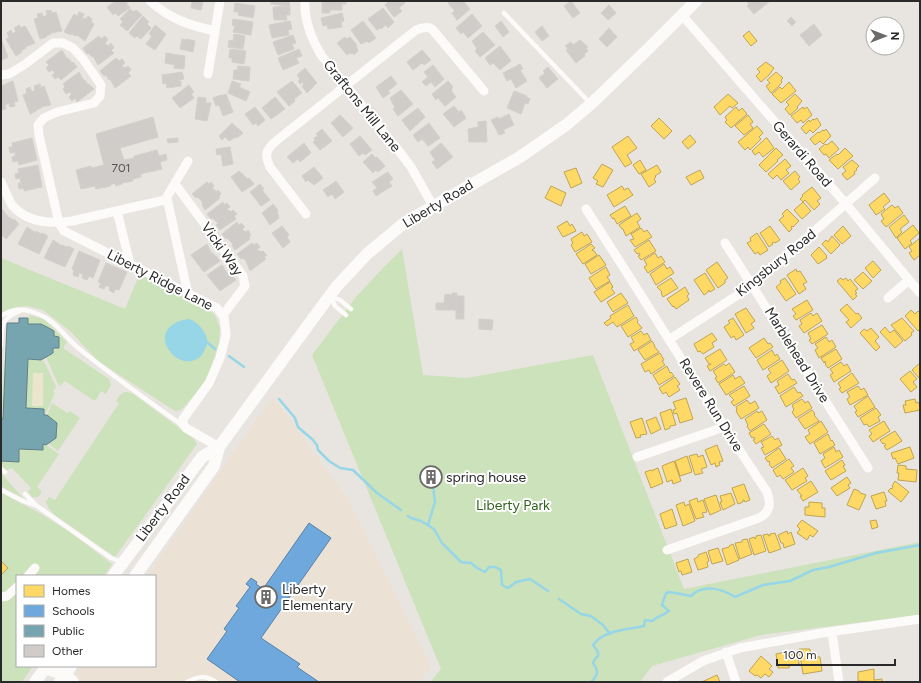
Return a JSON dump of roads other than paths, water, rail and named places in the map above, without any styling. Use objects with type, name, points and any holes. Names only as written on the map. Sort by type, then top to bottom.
[{"type":"main road","name":"Liberty Road","points":[[136,575],[214,466],[219,447],[330,296],[368,254],[404,224],[520,157],[553,135],[591,104],[696,1]]},
{"type":"main road","name":"Liberty Road","points":[[114,575],[202,457],[219,447]]},
{"type":"main road","points":[[46,667],[67,676]]},
{"type":"main road","points":[[35,682],[46,667]]},
{"type":"main road","points":[[46,667],[53,682]]},
{"type":"street","points":[[150,1],[168,15],[184,23],[215,31]]},
{"type":"street","points":[[208,74],[220,1]]},
{"type":"street","name":"Graftons Mill Lane","points":[[305,1],[307,26],[320,55],[410,167],[433,206]]},
{"type":"street","name":"Gerardi Road","points":[[682,15],[846,204],[920,293]]},
{"type":"street","points":[[306,214],[270,167],[267,159],[267,152],[276,141],[416,30],[424,27],[432,29],[484,91]]},
{"type":"street","points":[[1,75],[8,74],[24,65],[53,43],[63,43],[73,48],[83,59],[101,85],[100,96],[94,103],[57,112],[44,118],[38,125],[59,223]]},
{"type":"street","points":[[1,182],[11,203],[16,209],[25,215],[44,222],[59,223],[165,200],[188,161]]},
{"type":"street","name":"Kingsbury Road","points":[[670,339],[753,285],[875,178]]},
{"type":"street","name":"Vicki Way","points":[[175,184],[244,276],[245,286],[223,315]]},
{"type":"street","points":[[167,198],[188,294]]},
{"type":"street","name":"Revere Run Drive","points":[[586,209],[670,339],[724,427],[767,492],[770,500],[770,507],[767,512],[759,518],[667,550]]},
{"type":"street","points":[[117,211],[130,264]]},
{"type":"street","name":"Liberty Ridge Lane","points":[[59,223],[64,231],[217,308],[224,316],[226,335],[220,358],[209,383],[185,414],[183,424],[186,428]]},
{"type":"street","name":"Marblehead Drive","points":[[725,243],[868,468]]},
{"type":"street","points":[[888,298],[909,280]]},
{"type":"street","points":[[637,457],[724,427]]},
{"type":"street","points":[[186,428],[219,447]]},
{"type":"street","points":[[29,575],[35,568]]},
{"type":"street","points":[[1,597],[7,596],[16,588]]},
{"type":"street","points":[[667,682],[703,661],[726,652],[772,641],[920,619]]},
{"type":"street","points":[[832,632],[839,682]]},
{"type":"street","points":[[726,652],[736,682]]},
{"type":"lane","points":[[504,13],[591,104]]},
{"type":"lane","points":[[330,296],[340,300],[351,309]]},
{"type":"lane","points":[[330,296],[335,306],[346,315]]},
{"type":"lane","points":[[1,316],[10,310],[23,310],[37,313],[48,319],[76,346],[133,390],[186,428]]},
{"type":"lane","points":[[1,346],[2,328],[5,319],[11,314],[23,310]]},
{"type":"lane","points":[[1,490],[17,499],[37,506]]},
{"type":"lane","points":[[25,494],[37,506],[111,558],[123,562]]},
{"type":"lane","points":[[187,682],[193,678],[205,676],[216,682]]},
{"type":"water","points":[[188,319],[195,322],[201,328],[206,335],[208,343],[201,356],[191,361],[182,360],[174,355],[168,348],[165,340],[167,331],[174,324]]},
{"type":"waterway","points":[[208,343],[215,349]]},
{"type":"waterway","points":[[229,356],[244,367]]},
{"type":"waterway","points":[[279,399],[295,418],[298,427],[313,440],[317,445],[318,450],[329,461],[340,468],[353,470],[377,493],[401,510]]},
{"type":"waterway","points":[[428,525],[435,502],[432,478]]},
{"type":"waterway","points":[[408,516],[421,521],[434,529],[442,543],[461,562],[471,563],[485,572],[489,567],[495,567],[501,570],[502,585],[508,588],[516,582],[530,579],[548,591]]},
{"type":"waterway","points":[[591,682],[597,673],[593,663],[598,656],[598,652],[593,645],[597,640],[609,633],[644,626],[645,620],[652,621],[667,613],[669,611],[662,605],[666,593],[670,592],[691,596],[701,590],[712,589],[724,591],[735,597],[763,585],[790,581],[813,570],[829,567],[876,553],[920,545]]},
{"type":"waterway","points":[[559,599],[581,614],[591,616],[603,625],[610,634]]},
{"type":"place","name":"spring house","points":[[431,477]]},
{"type":"place","name":"Liberty Elementary","points":[[266,597]]},
{"type":"park label","name":"Liberty Park","points":[[513,505]]}]
